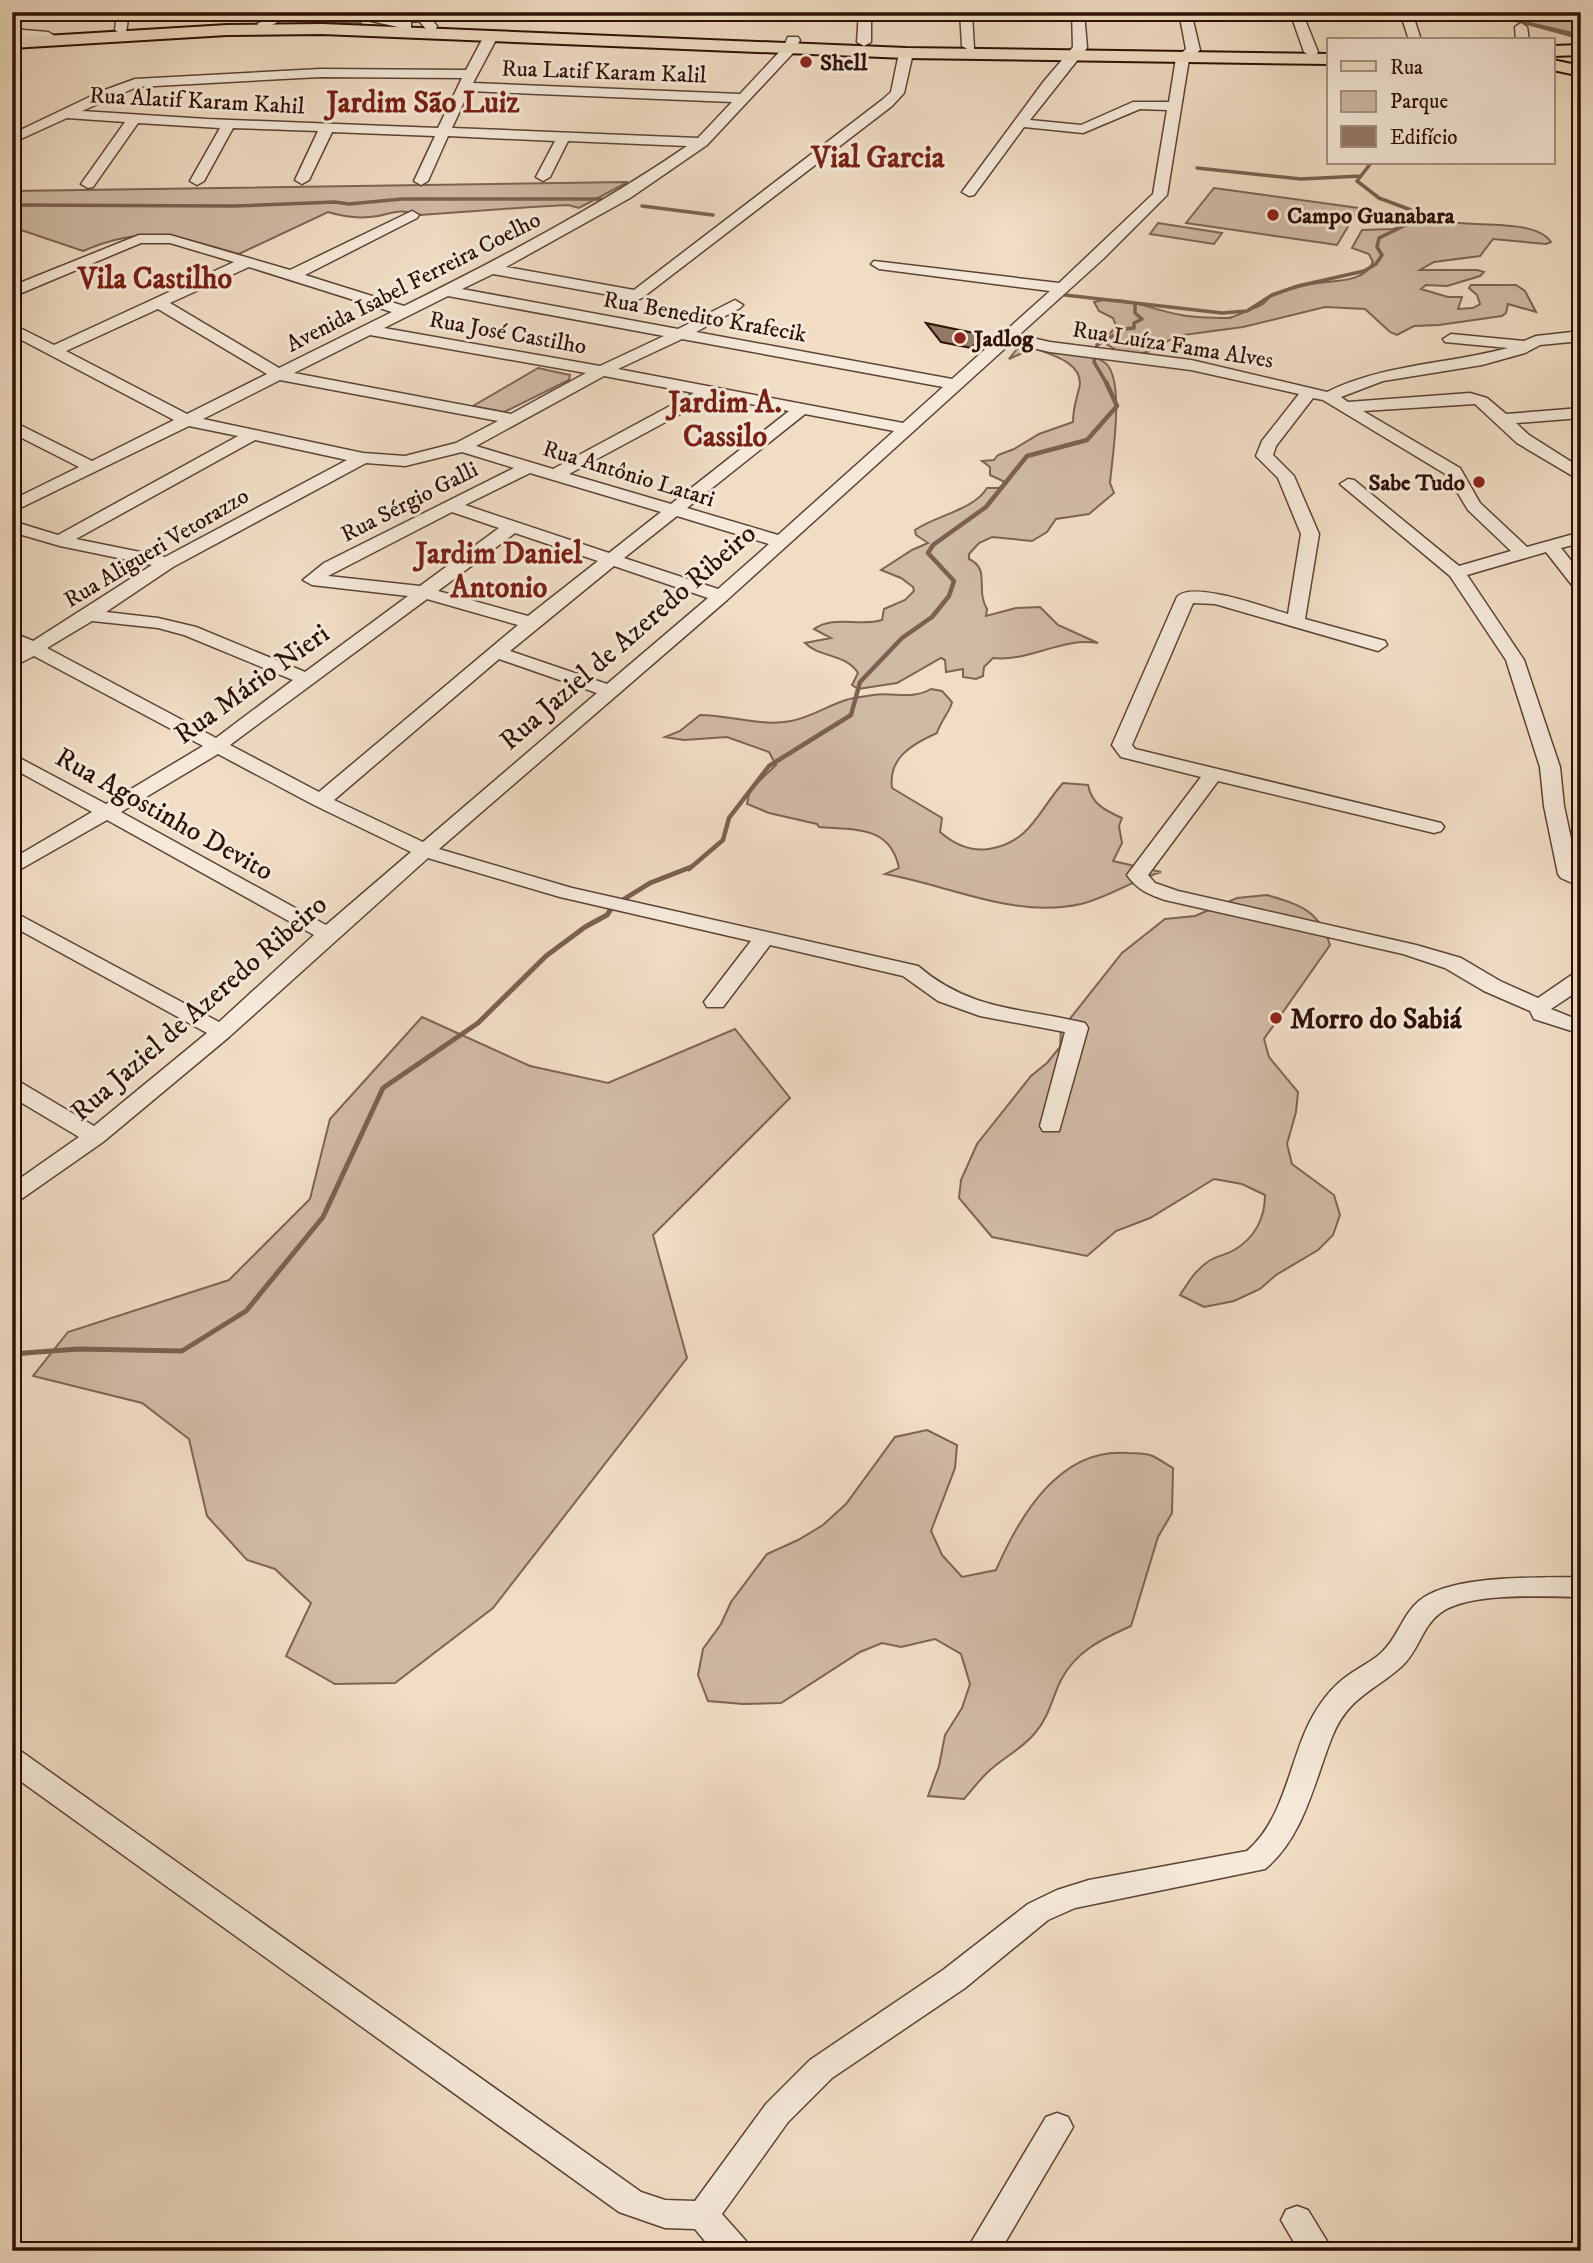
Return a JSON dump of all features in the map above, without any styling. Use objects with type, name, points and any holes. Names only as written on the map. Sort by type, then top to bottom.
[{"type":"main road","points":[[292,16],[322,29],[367,21]]},
{"type":"main road","points":[[12,41],[121,30],[263,24],[292,16],[400,23],[433,18],[906,53],[1327,52]]},
{"type":"main road","points":[[12,41],[201,31],[322,29],[791,44],[864,42],[969,46],[1033,52]]},
{"type":"main road","points":[[1563,61],[1581,50]]},
{"type":"main road","points":[[1188,54],[1327,60]]},
{"type":"street","points":[[121,30],[123,12]]},
{"type":"street","points":[[350,12],[367,21]]},
{"type":"street","points":[[864,42],[865,12]]},
{"type":"street","points":[[966,12],[969,46]]},
{"type":"street","points":[[969,192],[1049,84],[1077,53],[1078,12]]},
{"type":"street","points":[[1185,12],[1188,54]]},
{"type":"street","points":[[1296,12],[1311,52]]},
{"type":"street","points":[[1406,12],[1414,38]]},
{"type":"street","points":[[12,33],[48,36]]},
{"type":"street","points":[[421,181],[491,36]]},
{"type":"street","name":"Avenida Isabel Ferreira Coelho","points":[[12,507],[490,269],[625,195],[702,142],[791,44]]},
{"type":"street","points":[[490,269],[637,295],[887,103],[897,93],[906,53]]},
{"type":"street","name":"Rua Jaziel de Azeredo Ribeiro","points":[[12,1195],[95,1137],[222,1032],[328,934],[721,596],[909,429],[1160,195],[1188,54]]},
{"type":"street","name":"Rua Latif Karam Kalil","points":[[12,139],[127,85],[173,79],[320,73],[744,98]]},
{"type":"street","points":[[1021,123],[1083,129],[1138,104],[1176,106]]},
{"type":"street","name":"Rua Alatif Karam Kahil","points":[[68,114],[702,142]]},
{"type":"street","points":[[88,184],[134,119]]},
{"type":"street","points":[[197,181],[229,123]]},
{"type":"street","points":[[302,180],[327,127]]},
{"type":"street","points":[[543,177],[564,136]]},
{"type":"street","points":[[293,275],[412,215]]},
{"type":"street","points":[[12,292],[139,239],[153,237],[170,239],[293,275],[404,311]]},
{"type":"street","points":[[54,351],[247,262]]},
{"type":"street","points":[[879,264],[1063,288]]},
{"type":"street","name":"Rua Benedito Krafecik","points":[[445,291],[957,385]]},
{"type":"street","points":[[159,303],[280,375],[514,419]]},
{"type":"street","points":[[12,329],[186,420],[250,436],[363,458],[405,461],[463,447],[602,371],[735,305]]},
{"type":"street","name":"Rua José Castilho","points":[[366,330],[909,429]]},
{"type":"street","points":[[1451,339],[1526,344],[1581,336]]},
{"type":"street","name":"Rua Luíza Fama Alves","points":[[1009,338],[1086,352],[1191,365],[1329,397],[1454,472],[1469,500],[1490,524],[1523,552]]},
{"type":"street","points":[[1329,397],[1351,386],[1381,377],[1482,360],[1518,350],[1526,344]]},
{"type":"street","points":[[555,474],[708,392]]},
{"type":"street","points":[[1296,620],[1310,534],[1297,509],[1286,476],[1264,456],[1268,445],[1310,392]]},
{"type":"street","points":[[1344,407],[1470,398],[1481,401],[1523,439],[1581,476]]},
{"type":"street","points":[[321,801],[531,623],[802,409]]},
{"type":"street","points":[[1502,419],[1581,413]]},
{"type":"street","points":[[12,426],[91,467]]},
{"type":"street","points":[[60,541],[250,436]]},
{"type":"street","name":"Rua Antônio Latari","points":[[463,447],[782,542]]},
{"type":"street","name":"Rua Aligueri Vetorazzo","points":[[12,661],[89,615],[167,563],[363,458]]},
{"type":"street","name":"Rua Sérgio Galli","points":[[422,592],[312,580],[330,567],[530,466]]},
{"type":"street","points":[[1348,484],[1456,572],[1515,660],[1550,768],[1569,874],[1581,881]]},
{"type":"street","points":[[450,506],[721,596]]},
{"type":"street","points":[[12,526],[60,541],[167,563]]},
{"type":"street","name":"Rua Mário Nieri","points":[[12,869],[217,746],[512,527]]},
{"type":"street","points":[[1456,572],[1581,537]]},
{"type":"street","points":[[1549,544],[1581,585]]},
{"type":"street","points":[[422,592],[531,623]]},
{"type":"street","points":[[1378,645],[1216,599],[1186,597],[1122,746],[1128,753],[1434,827]]},
{"type":"street","points":[[89,615],[158,623],[190,631],[306,679]]},
{"type":"street","points":[[12,637],[321,801],[425,851],[527,883],[910,971],[927,988],[960,1006],[1077,1028],[1051,1126]]},
{"type":"street","points":[[496,652],[608,691]]},
{"type":"street","name":"Rua Agostinho Devito","points":[[14,763],[328,934]]},
{"type":"street","points":[[1213,774],[1137,875],[1148,887],[1172,896],[1409,949],[1453,963],[1492,986],[1540,1007]]},
{"type":"street","points":[[12,917],[222,1032]]},
{"type":"street","points":[[715,1002],[765,939]]},
{"type":"street","points":[[1540,1007],[1581,979]]},
{"type":"street","points":[[1540,1007],[1542,1014],[1549,1018],[1581,1028]]},
{"type":"street","points":[[12,1087],[95,1137]]},
{"type":"street","points":[[703,2215],[777,2113],[821,2069],[954,1979],[1038,1912],[1067,1898],[1255,1861],[1266,1854],[1275,1844],[1282,1829],[1327,1714],[1347,1690],[1398,1654],[1420,1616],[1431,1605],[1447,1597],[1466,1593],[1581,1587]]},
{"type":"street","points":[[12,1760],[630,2202],[665,2214],[703,2215],[734,2251]]},
{"type":"street","points":[[990,2248],[1057,2127]]},
{"type":"street","points":[[1297,2220],[1317,2251]]},
{"type":"green space","points":[[304,12],[332,12],[360,18],[361,23],[297,21]]},
{"type":"green space","points":[[1507,15],[1581,22],[1581,35],[1509,18]]},
{"type":"green space","points":[[628,182],[579,208],[568,205],[420,215],[398,212],[365,217],[328,212],[239,254],[179,238],[143,235],[83,251],[12,227],[12,191]]},
{"type":"green space","name":"Campo Guanabara","points":[[1214,188],[1359,208],[1337,245],[1186,223]]},
{"type":"green space","points":[[1443,213],[1452,222],[1505,225],[1533,230],[1551,242],[1546,244],[1493,239],[1480,256],[1434,262],[1420,270],[1477,270],[1484,272],[1480,276],[1447,286],[1426,285],[1421,289],[1448,297],[1462,297],[1458,309],[1473,308],[1480,304],[1477,295],[1469,288],[1471,285],[1516,285],[1525,291],[1536,312],[1508,304],[1506,313],[1502,316],[1414,326],[1397,335],[1365,309],[1325,307],[1243,327],[1176,336],[1154,350],[1136,355],[1116,350],[1103,342],[1116,326],[1113,318],[1099,311],[1094,302],[1116,300],[1187,316],[1229,318],[1263,304],[1283,291],[1361,275],[1373,262],[1369,254],[1352,248],[1362,230],[1393,229]]},
{"type":"green space","points":[[1158,223],[1222,233],[1214,244],[1150,234]]},
{"type":"green space","points":[[1030,346],[1088,355],[1104,362],[1111,370],[1116,400],[1110,483],[1114,493],[1089,514],[1056,519],[1047,532],[1032,541],[992,537],[979,543],[969,554],[969,559],[976,563],[981,574],[986,616],[1016,608],[1040,607],[1058,625],[1098,643],[1071,643],[1020,656],[993,658],[984,667],[983,676],[976,679],[963,677],[963,669],[946,672],[945,660],[941,658],[897,683],[858,689],[852,685],[858,673],[853,667],[805,643],[831,638],[814,629],[830,623],[882,620],[884,609],[905,600],[914,591],[913,587],[901,578],[881,570],[928,543],[916,535],[915,530],[973,502],[987,488],[999,488],[1004,484],[990,475],[990,467],[982,461],[994,460],[998,455],[1039,434],[1073,422],[1080,380],[1077,372],[1065,361],[1033,348],[1009,359],[1017,349]]},
{"type":"green space","points":[[538,368],[570,375],[569,380],[504,412],[473,406]]},
{"type":"green space","points":[[931,689],[942,691],[952,702],[951,705],[937,733],[911,747],[898,760],[892,777],[892,788],[942,818],[940,832],[945,836],[975,849],[1003,845],[1015,840],[1032,824],[1063,783],[1088,785],[1092,797],[1100,806],[1122,818],[1119,826],[1122,843],[1113,861],[1161,872],[1091,901],[1056,907],[1006,904],[885,874],[899,868],[888,844],[879,837],[857,830],[819,827],[817,824],[769,813],[747,804],[750,790],[776,765],[769,752],[727,737],[684,740],[665,737],[680,731],[700,715],[756,722],[791,721],[853,698],[881,694],[917,694]]},
{"type":"green space","points":[[1267,895],[1299,906],[1314,916],[1330,945],[1264,1039],[1269,1057],[1298,1092],[1296,1112],[1287,1144],[1292,1164],[1334,1195],[1340,1215],[1333,1235],[1318,1250],[1276,1275],[1260,1289],[1234,1301],[1204,1307],[1180,1295],[1200,1268],[1248,1240],[1261,1219],[1265,1195],[1242,1184],[1214,1179],[1150,1218],[1116,1231],[1087,1256],[992,1237],[959,1198],[961,1180],[977,1144],[1031,1076],[1047,1063],[1060,1047],[1061,1030],[1122,953],[1165,919],[1195,916],[1237,898]]},
{"type":"green space","points":[[422,1017],[530,1066],[608,1083],[735,1029],[790,1098],[653,1235],[687,1358],[493,1608],[395,1683],[335,1684],[286,1656],[311,1603],[275,1569],[247,1560],[207,1516],[189,1439],[142,1403],[33,1376],[68,1332],[229,1280],[310,1199],[330,1119]]},
{"type":"green space","points":[[927,1430],[957,1445],[955,1468],[931,1531],[942,1555],[962,1577],[996,1570],[1030,1507],[1063,1473],[1082,1461],[1104,1454],[1139,1453],[1153,1456],[1173,1468],[1172,1513],[1158,1537],[1131,1626],[1100,1641],[1074,1661],[1061,1680],[1040,1727],[1024,1744],[989,1771],[964,1799],[928,1796],[939,1766],[945,1735],[962,1708],[970,1684],[961,1654],[935,1639],[901,1647],[882,1643],[860,1652],[781,1703],[708,1701],[698,1675],[703,1649],[721,1624],[731,1602],[767,1554],[823,1525],[846,1504],[895,1437]]},
{"type":"building","name":"Jadlog","points":[[926,323],[984,335],[971,348],[941,342]]},
{"type":"waterway","points":[[1501,12],[1504,17],[1581,38]]},
{"type":"waterway","points":[[1361,176],[1370,164]]},
{"type":"waterway","points":[[1197,168],[1301,179],[1361,176]]},
{"type":"waterway","points":[[1135,303],[1222,313],[1247,311],[1272,295],[1298,286],[1364,271],[1376,264],[1382,255],[1377,247],[1379,238],[1418,219],[1411,210],[1379,198],[1357,181],[1361,176]]},
{"type":"waterway","points":[[12,205],[234,206],[335,202],[349,204],[402,199],[601,199]]},
{"type":"waterway","points":[[642,206],[713,215]]},
{"type":"waterway","points":[[1065,295],[1135,303]]},
{"type":"waterway","points":[[1107,383],[1094,362],[1097,345],[1125,329],[1134,328],[1134,323],[1142,319],[1135,313],[1135,303]]},
{"type":"waterway","points":[[689,869],[723,840],[729,818],[769,766],[851,715],[860,682],[902,638],[932,617],[949,596],[954,581],[928,553],[933,545],[986,507],[1027,456],[1087,440],[1117,406],[1107,383]]},
{"type":"waterway","points":[[12,1354],[78,1349],[182,1351],[246,1311],[323,1217],[383,1088],[478,1023],[546,956],[585,927],[607,915],[613,906],[650,883],[691,867]]},
{"type":"place","name":"Shell","points":[[806,62]]},
{"type":"place","name":"Campo Guanabara","points":[[1273,215]]},
{"type":"place","name":"Jadlog","points":[[960,338]]},
{"type":"place","name":"Sabe Tudo","points":[[1479,482]]},
{"type":"place","name":"Morro do Sabiá","points":[[1276,1018]]},
{"type":"district","name":"Jardim São Luiz","points":[[423,102]]},
{"type":"district","name":"Vial Garcia","points":[[878,157]]},
{"type":"district","name":"Vila Castilho","points":[[155,278]]},
{"type":"district","name":"Jardim A. Cassilo","points":[[725,419]]},
{"type":"district","name":"Jardim Daniel Antonio","points":[[499,570]]}]
